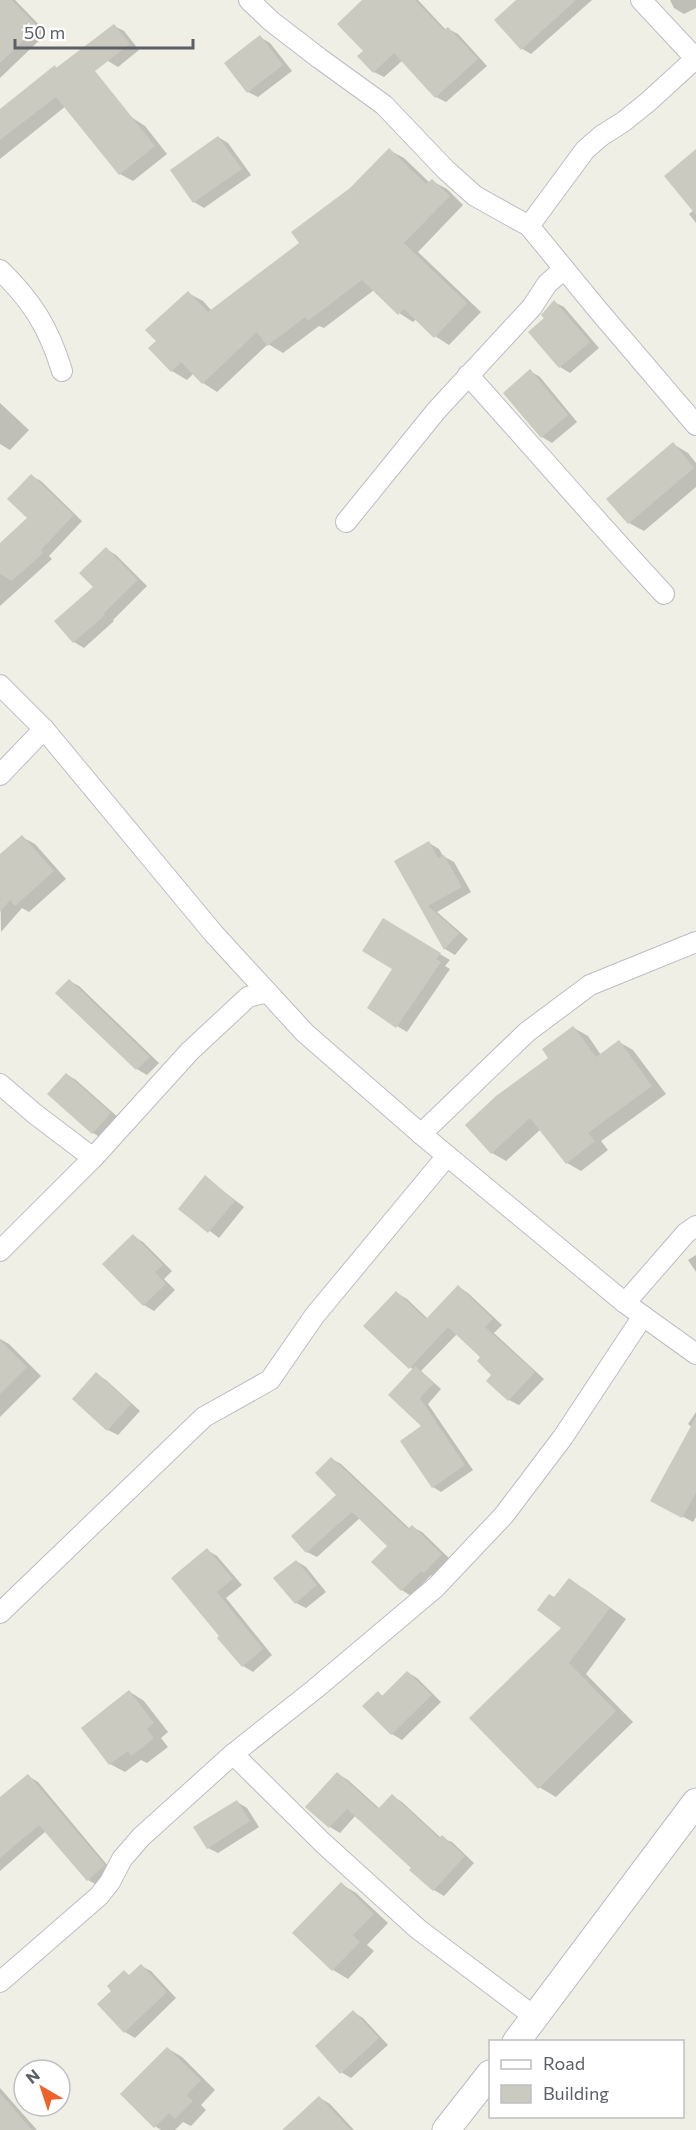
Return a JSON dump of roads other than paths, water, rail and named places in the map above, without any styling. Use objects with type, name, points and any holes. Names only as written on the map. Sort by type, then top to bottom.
[{"type":"street","points":[[249,0],[271,21],[384,105],[446,170],[475,196],[529,226],[696,425]]},
{"type":"street","points":[[529,226],[585,150],[648,102],[696,58],[641,0]]},
{"type":"street","points":[[345,522],[435,411],[532,307],[548,284],[564,269]]},
{"type":"street","points":[[0,270],[26,297],[42,321],[62,371]]},
{"type":"street","points":[[468,375],[664,594]]},
{"type":"street","points":[[0,685],[44,729],[214,934],[305,1033],[447,1156],[625,1303],[696,1354]]},
{"type":"street","points":[[0,775],[44,729]]},
{"type":"street","points":[[421,1134],[527,1032],[590,985],[696,942]]},
{"type":"street","points":[[0,1251],[93,1158],[189,1051],[248,997],[267,992]]},
{"type":"street","points":[[0,1083],[35,1114],[93,1158]]},
{"type":"street","points":[[0,1613],[204,1417],[270,1380],[315,1315],[447,1156]]},
{"type":"street","points":[[625,1303],[686,1233],[696,1226]]},
{"type":"street","points":[[0,1982],[99,1896],[111,1882],[123,1859],[141,1837],[233,1754],[315,1689],[436,1587],[504,1515],[563,1437],[643,1316]]},
{"type":"street","points":[[233,1754],[323,1843],[418,1929],[535,2017]]},
{"type":"street","points":[[518,2040],[696,1802]]},
{"type":"street","points":[[446,2130],[489,2075]]}]
